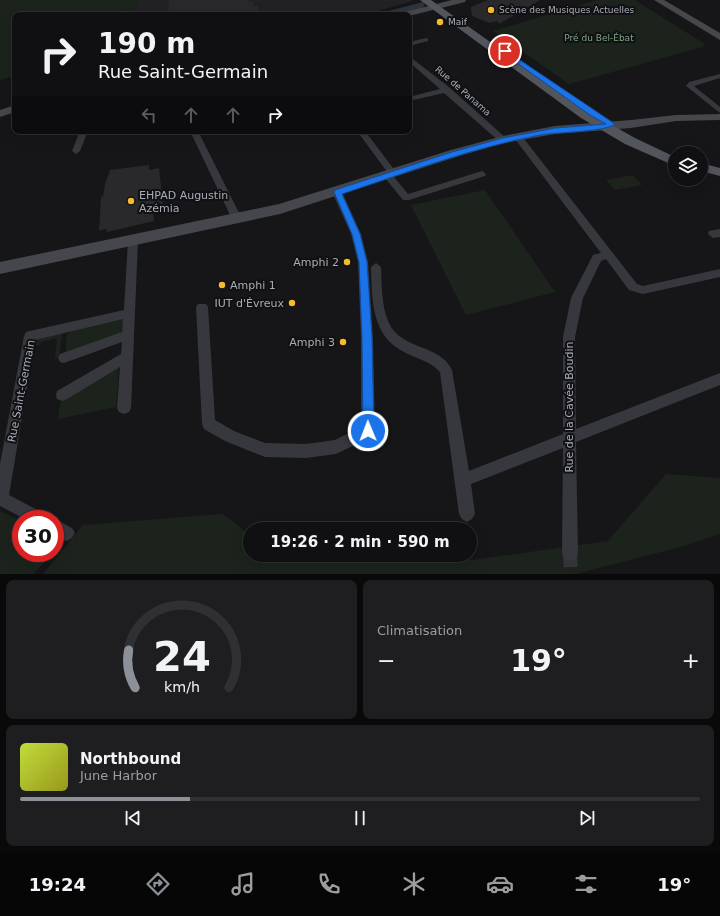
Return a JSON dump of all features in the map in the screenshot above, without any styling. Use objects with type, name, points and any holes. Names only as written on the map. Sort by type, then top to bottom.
[{"type":"main road","points":[[425,0],[436,5],[585,115],[668,154]]},
{"type":"main road","points":[[608,126],[630,142],[668,159]]},
{"type":"main road","points":[[708,169],[720,172]]},
{"type":"main road","points":[[708,174],[720,178]]},
{"type":"street","points":[[412,12],[436,5],[462,0]]},
{"type":"street","points":[[658,0],[720,37]]},
{"type":"street","points":[[412,43],[426,40]]},
{"type":"street","name":"Rue de Panama","points":[[412,61],[503,140]]},
{"type":"street","points":[[720,76],[692,84],[690,86],[720,112]]},
{"type":"street","points":[[412,98],[447,90]]},
{"type":"street","points":[[0,114],[12,109]]},
{"type":"street","points":[[0,268],[280,209],[391,175],[455,153],[503,140],[555,130],[631,124],[676,118],[720,117]]},
{"type":"street","points":[[76,151],[83,134]]},
{"type":"street","points":[[196,134],[238,219]]},
{"type":"street","points":[[363,134],[406,198],[482,174]]},
{"type":"street","points":[[518,137],[633,287],[643,290],[720,273]]},
{"type":"street","points":[[202,307],[209,424],[230,436],[265,450],[306,450],[336,447],[368,431],[367,338],[363,262],[356,234],[337,192]]},
{"type":"street","points":[[124,408],[128,356],[133,240]]},
{"type":"street","name":"Rue de la Cavée Boudin","points":[[570,553],[569,467],[571,437],[569,337],[582,286],[597,258],[608,255]]},
{"type":"street","points":[[376,267],[379,318],[387,331],[405,346],[438,360],[446,370],[467,514]]},
{"type":"street","name":"Rue Saint-Germain","points":[[1,498],[30,336],[130,313]]},
{"type":"street","points":[[64,358],[128,335]]},
{"type":"street","points":[[62,395],[128,356]]},
{"type":"street","points":[[463,480],[720,379]]},
{"type":"street","points":[[1,498],[23,510]]},
{"type":"shaded area","points":[[137,0],[413,1],[374,12],[112,12],[136,8]]},
{"type":"shaded area","points":[[423,2],[425,5],[412,12],[385,12]]},
{"type":"green space","points":[[0,0],[137,0],[136,8],[112,12],[12,12],[12,77],[0,80]]},
{"type":"green space","name":"Pré du Bel-Ébat","points":[[597,0],[635,0],[705,44],[703,47],[569,84],[493,31]]},
{"type":"green space","points":[[633,175],[642,185],[615,190],[606,180]]},
{"type":"green space","points":[[485,190],[555,292],[466,315],[411,205]]},
{"type":"green space","points":[[121,319],[123,320],[121,335],[65,355],[67,334],[70,331]]},
{"type":"green space","points":[[60,333],[62,334],[59,357],[55,358],[57,338],[41,342],[40,345],[35,346],[36,341],[39,338]]},
{"type":"green space","points":[[117,366],[119,368],[116,407],[58,419],[60,405],[63,398]]},
{"type":"green space","points":[[666,474],[720,478],[720,534],[680,547],[576,574],[43,574],[53,562],[64,562],[64,548],[83,525],[223,514],[243,530],[243,562],[477,562],[477,559],[608,541]]},
{"type":"green space","points":[[0,511],[12,517],[12,562],[44,562],[34,574],[0,574]]},
{"type":"building","points":[[169,0],[248,0],[249,2],[253,2],[254,6],[258,6],[259,12],[168,12]]},
{"type":"building","name":"Scène des Musiques Actuelles","points":[[488,0],[540,0],[499,24],[497,21],[489,23],[472,16],[471,7]]},
{"type":"building","name":"EHPAD Augustin Azémia","points":[[149,165],[149,170],[159,168],[163,206],[161,209],[153,210],[154,221],[107,232],[107,229],[99,230],[101,197],[103,196],[110,170]]},
{"type":"tunnel","points":[[570,553],[571,574]]},
{"type":"place","name":"Scène des Musiques Actuelles","points":[[491,10]]},
{"type":"place","name":"Maif","points":[[440,22]]},
{"type":"place","name":"EHPAD Augustin Azémia","points":[[131,201]]},
{"type":"place","name":"Amphi 2","points":[[347,262]]},
{"type":"place","name":"Amphi 1","points":[[222,285]]},
{"type":"place","name":"IUT d'Évreux","points":[[292,303]]},
{"type":"place","name":"Amphi 3","points":[[343,342]]},
{"type":"route","points":[[368,431],[367,338],[363,262],[356,234],[337,192],[455,153],[503,140],[555,130],[593,126],[604,127],[612,124],[592,113],[505,51]]}]
